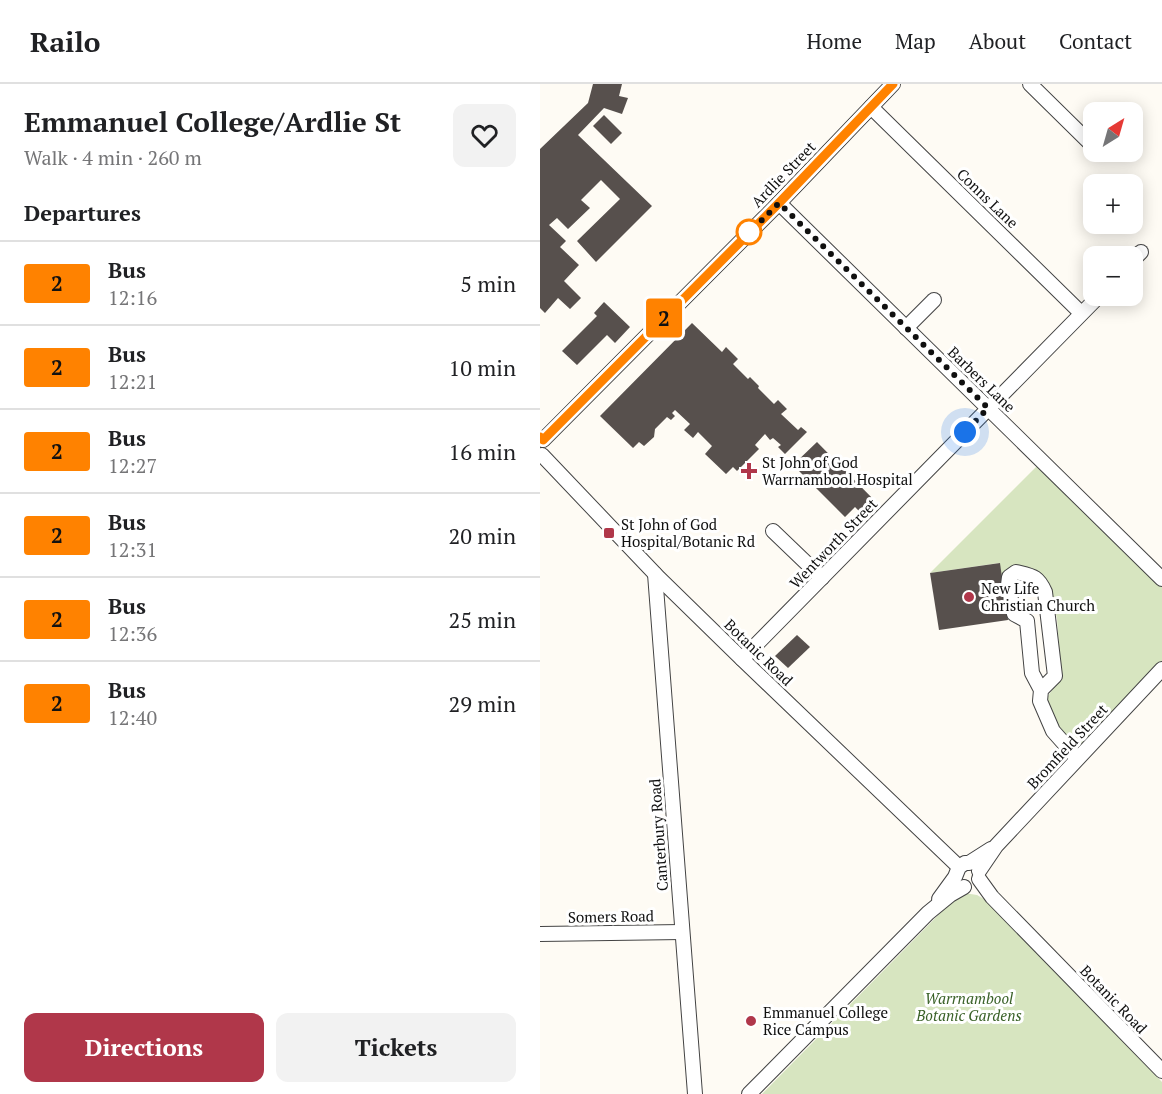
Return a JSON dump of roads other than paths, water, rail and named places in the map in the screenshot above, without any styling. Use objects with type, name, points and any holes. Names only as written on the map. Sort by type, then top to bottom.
[{"type":"street","name":"Ardlie Street","points":[[542,439],[779,203],[893,84]]},
{"type":"street","points":[[1030,84],[1083,136]]},
{"type":"street","name":"Conns Lane","points":[[871,107],[1081,313]]},
{"type":"street","name":"Barbers Lane","points":[[779,203],[1162,579]]},
{"type":"street","points":[[906,328],[934,300]]},
{"type":"street","name":"Wentworth Street","points":[[742,659],[1088,306]]},
{"type":"street","points":[[541,456],[545,450],[542,439]]},
{"type":"street","name":"Botanic Road","points":[[541,456],[655,574],[992,897],[1162,1071]]},
{"type":"street","points":[[773,531],[822,578]]},
{"type":"street","points":[[1041,690],[1055,676],[1048,617],[1045,592],[1040,581],[1030,575],[1016,572],[1009,577],[1008,585],[1014,614],[1027,621],[1048,617]]},
{"type":"street","name":"Canterbury Road","points":[[655,574],[695,1094]]},
{"type":"street","points":[[1027,621],[1032,673],[1041,690],[1040,701],[1053,731],[1077,758]]},
{"type":"street","name":"Bromfield Street","points":[[749,1094],[928,913],[968,876],[1162,669]]},
{"type":"street","name":"Somers Road","points":[[540,934],[682,932]]},
{"type":"place","name":"St John of God Warrnambool Hospital","points":[[749,471]]},
{"type":"place","name":"St John of God Hospital/Botanic Rd","points":[[609,533]]},
{"type":"place","name":"New Life Christian Church","points":[[969,597]]},
{"type":"place","name":"Emmanuel College Rice Campus","points":[[751,1021]]},
{"type":"park label","name":"Warrnambool Botanic Gardens","points":[[969,1006]]}]
